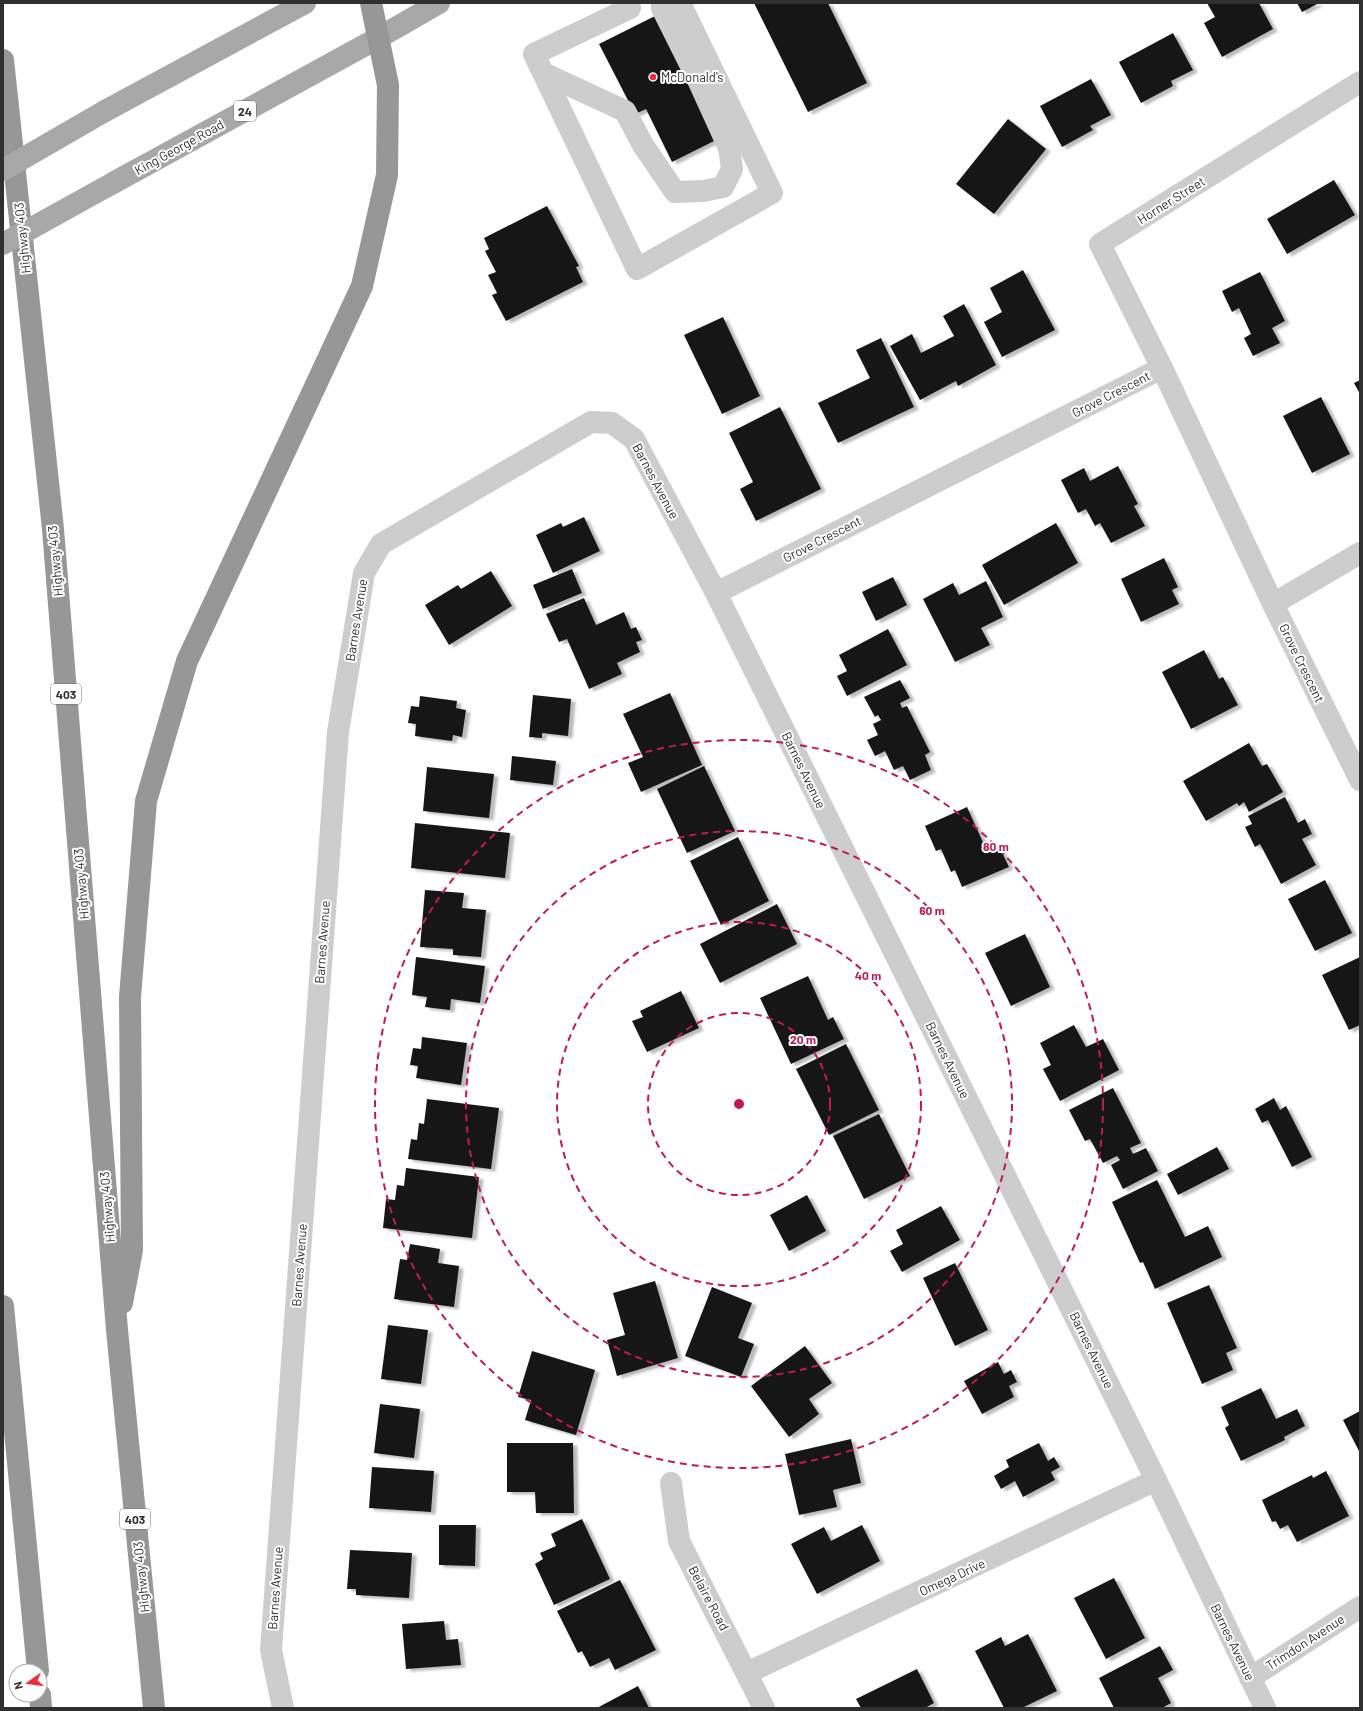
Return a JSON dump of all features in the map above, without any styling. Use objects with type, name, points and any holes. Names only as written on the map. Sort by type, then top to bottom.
[{"type":"highway","points":[[117,1330],[132,1250],[130,997],[146,801],[187,661],[362,286],[387,175],[388,85],[371,3]]},
{"type":"highway","name":"Highway 403","points":[[3,60],[53,529],[117,1330],[154,1708]]},
{"type":"highway","points":[[3,1306],[37,1663]]},
{"type":"main road","points":[[3,170],[105,111],[305,3]]},
{"type":"main road","name":"King George Road","points":[[3,244],[439,3]]},
{"type":"street","points":[[628,3],[630,8],[534,54],[637,269],[772,193],[680,3]]},
{"type":"street","points":[[543,73],[625,111],[643,145],[675,192],[723,187],[732,169],[729,148],[698,80],[662,8],[662,3]]},
{"type":"street","name":"Horner Street","points":[[1162,368],[1100,244],[1360,82]]},
{"type":"street","name":"Grove Crescent","points":[[716,593],[1162,368],[1273,604],[1360,780]]},
{"type":"street","name":"Barnes Avenue","points":[[283,1708],[270,1650],[338,732],[364,573],[381,544],[591,422],[612,423],[634,439],[716,593],[1156,1480],[1265,1708]]},
{"type":"street","points":[[1273,604],[1360,553]]},
{"type":"street","name":"Omega Drive","points":[[748,1673],[1156,1480]]},
{"type":"street","name":"Belaire Road","points":[[671,1483],[679,1541],[748,1673],[764,1708]]},
{"type":"street","name":"Trimdon Avenue","points":[[1250,1678],[1360,1607]]},
{"type":"building","points":[[754,3],[828,3],[867,83],[808,112]]},
{"type":"building","points":[[1207,3],[1259,3],[1273,29],[1222,57],[1204,23],[1215,17]]},
{"type":"building","points":[[1297,3],[1319,3],[1302,12]]},
{"type":"building","name":"McDonald's","points":[[659,14],[722,137],[672,162],[646,109],[635,114],[599,44]]},
{"type":"building","points":[[1173,33],[1193,70],[1171,81],[1173,86],[1141,103],[1119,62]]},
{"type":"building","points":[[1091,79],[1111,115],[1090,126],[1093,130],[1062,147],[1040,106]]},
{"type":"building","points":[[1008,119],[1046,149],[994,214],[956,184]]},
{"type":"building","points":[[1334,180],[1355,215],[1287,254],[1267,219]]},
{"type":"building","points":[[547,206],[579,266],[576,267],[583,282],[506,321],[492,295],[497,293],[488,275],[496,272],[485,251],[489,249],[484,238]]},
{"type":"building","points":[[1023,270],[1055,330],[1002,357],[984,322],[1002,312],[990,288]]},
{"type":"building","points":[[1260,272],[1285,321],[1272,328],[1280,343],[1253,356],[1244,338],[1251,334],[1239,308],[1232,312],[1222,291]]},
{"type":"building","points":[[964,304],[996,365],[958,386],[956,381],[920,400],[890,346],[912,334],[921,353],[954,336],[943,316]]},
{"type":"building","points":[[723,317],[760,396],[722,414],[684,335]]},
{"type":"building","points":[[881,338],[914,407],[838,443],[818,403],[870,378],[856,350]]},
{"type":"building","points":[[1360,380],[1360,394],[1354,383]]},
{"type":"building","points":[[1321,397],[1350,454],[1312,473],[1283,416]]},
{"type":"building","points":[[780,407],[821,489],[756,521],[740,489],[753,482],[729,433]]},
{"type":"building","points":[[1118,466],[1138,504],[1134,506],[1145,526],[1111,543],[1100,523],[1095,526],[1086,509],[1078,513],[1061,480],[1084,468],[1090,481]]},
{"type":"building","points":[[584,517],[600,551],[553,573],[536,535],[561,523],[563,527]]},
{"type":"building","points":[[1056,523],[1078,563],[1004,605],[982,565]]},
{"type":"building","points":[[1164,558],[1178,587],[1172,590],[1179,604],[1141,622],[1121,579]]},
{"type":"building","points":[[572,569],[582,593],[543,609],[533,585]]},
{"type":"building","points":[[491,571],[512,606],[449,645],[425,605],[458,585],[461,589]]},
{"type":"building","points":[[893,577],[907,605],[876,621],[862,592]]},
{"type":"building","points":[[986,581],[1003,617],[981,628],[990,645],[955,662],[923,599],[953,583],[959,595]]},
{"type":"building","points":[[584,598],[596,625],[624,612],[631,629],[636,627],[642,640],[636,642],[640,652],[617,663],[622,674],[589,689],[567,639],[559,642],[546,614]]},
{"type":"building","points":[[888,629],[907,665],[847,696],[837,676],[847,671],[839,655]]},
{"type":"building","points":[[1204,650],[1219,679],[1223,677],[1238,705],[1191,729],[1162,672]]},
{"type":"building","points":[[900,680],[910,698],[900,703],[902,708],[907,706],[930,752],[925,755],[931,770],[910,780],[903,766],[894,770],[885,751],[875,756],[867,740],[878,735],[873,724],[881,720],[878,715],[875,717],[864,697]]},
{"type":"building","points":[[670,693],[702,765],[641,792],[628,763],[643,757],[623,714]]},
{"type":"building","points":[[533,695],[571,699],[568,736],[542,733],[542,738],[529,737]]},
{"type":"building","points":[[420,696],[457,701],[456,708],[466,710],[462,737],[453,735],[452,741],[415,736],[416,724],[408,723],[411,706],[419,707]]},
{"type":"building","points":[[1249,743],[1262,766],[1267,764],[1283,792],[1249,812],[1244,802],[1239,806],[1237,803],[1206,821],[1183,781]]},
{"type":"building","points":[[512,756],[556,761],[553,785],[510,780]]},
{"type":"building","points":[[704,766],[735,831],[687,853],[657,789]]},
{"type":"building","points":[[427,767],[494,774],[489,818],[423,811]]},
{"type":"building","points":[[1285,797],[1298,823],[1305,819],[1312,834],[1302,839],[1316,865],[1281,884],[1260,844],[1255,847],[1245,827],[1252,824],[1248,816]]},
{"type":"building","points":[[967,807],[987,851],[999,846],[1009,867],[962,887],[955,870],[951,872],[941,849],[936,851],[925,826]]},
{"type":"building","points":[[415,823],[510,833],[505,878],[411,868]]},
{"type":"building","points":[[738,837],[769,901],[721,925],[690,861]]},
{"type":"building","points":[[1325,880],[1352,933],[1315,951],[1288,899]]},
{"type":"building","points":[[425,890],[464,893],[462,908],[486,910],[481,957],[453,955],[453,949],[420,947]]},
{"type":"building","points":[[777,904],[797,944],[720,983],[700,944]]},
{"type":"building","points":[[1025,934],[1050,987],[1011,1006],[985,953]]},
{"type":"building","points":[[416,957],[485,966],[480,1003],[451,999],[450,1010],[425,1007],[427,997],[412,995]]},
{"type":"building","points":[[1360,957],[1360,1025],[1349,1030],[1322,975]]},
{"type":"building","points":[[808,976],[828,1020],[833,1017],[844,1039],[791,1064],[760,998]]},
{"type":"building","points":[[681,991],[699,1028],[647,1052],[632,1021],[643,1017],[640,1011]]},
{"type":"building","points":[[1074,1025],[1086,1047],[1103,1039],[1119,1070],[1060,1101],[1043,1069],[1051,1065],[1040,1043]]},
{"type":"building","points":[[422,1037],[467,1043],[461,1085],[416,1078],[418,1066],[410,1065],[413,1048],[421,1049]]},
{"type":"building","points":[[846,1044],[879,1110],[829,1135],[796,1069]]},
{"type":"building","points":[[1113,1088],[1141,1143],[1130,1148],[1133,1154],[1146,1148],[1158,1171],[1123,1189],[1111,1165],[1120,1160],[1117,1156],[1103,1163],[1090,1139],[1085,1141],[1069,1110]]},
{"type":"building","points":[[1274,1098],[1280,1110],[1286,1106],[1312,1157],[1292,1167],[1268,1120],[1262,1123],[1255,1109]]},
{"type":"building","points":[[427,1099],[499,1108],[491,1169],[408,1159],[411,1139],[417,1140],[419,1123],[424,1124]]},
{"type":"building","points":[[879,1114],[910,1176],[864,1199],[833,1136]]},
{"type":"building","points":[[1217,1147],[1229,1169],[1178,1195],[1167,1174]]},
{"type":"building","points":[[406,1168],[479,1177],[472,1238],[383,1228],[386,1199],[395,1200],[397,1185],[404,1186]]},
{"type":"building","points":[[1157,1180],[1185,1237],[1208,1226],[1222,1257],[1155,1289],[1143,1262],[1140,1263],[1112,1202]]},
{"type":"building","points":[[807,1195],[826,1231],[789,1251],[770,1215]]},
{"type":"building","points":[[941,1206],[960,1240],[902,1272],[890,1251],[903,1244],[896,1230]]},
{"type":"building","points":[[410,1244],[440,1249],[438,1263],[459,1266],[454,1307],[394,1299],[400,1259],[407,1260]]},
{"type":"building","points":[[955,1263],[988,1330],[955,1346],[923,1278]]},
{"type":"building","points":[[655,1281],[678,1358],[617,1376],[607,1340],[625,1335],[613,1293]]},
{"type":"building","points":[[1209,1285],[1237,1348],[1226,1353],[1233,1370],[1202,1384],[1167,1303]]},
{"type":"building","points":[[712,1287],[752,1303],[738,1338],[754,1344],[741,1377],[685,1356]]},
{"type":"building","points":[[388,1325],[428,1330],[421,1384],[381,1379]]},
{"type":"building","points":[[805,1346],[832,1383],[809,1399],[819,1414],[789,1437],[751,1386]]},
{"type":"building","points":[[532,1351],[595,1370],[576,1435],[525,1420],[531,1400],[518,1397]]},
{"type":"building","points":[[998,1362],[1004,1374],[1011,1370],[1017,1382],[1009,1386],[1014,1397],[982,1414],[964,1381]]},
{"type":"building","points":[[1261,1388],[1276,1419],[1297,1409],[1305,1426],[1284,1437],[1285,1440],[1241,1461],[1225,1428],[1229,1425],[1221,1407]]},
{"type":"building","points":[[380,1404],[420,1409],[414,1458],[374,1453]]},
{"type":"building","points":[[1360,1411],[1360,1453],[1343,1420]]},
{"type":"building","points":[[851,1439],[861,1483],[833,1490],[837,1507],[799,1515],[785,1454]]},
{"type":"building","points":[[507,1443],[573,1443],[574,1513],[536,1513],[535,1492],[507,1492]]},
{"type":"building","points":[[1039,1443],[1048,1461],[1054,1457],[1060,1467],[1051,1472],[1055,1480],[1023,1497],[1015,1481],[1001,1489],[994,1476],[1009,1467],[1006,1460]]},
{"type":"building","points":[[372,1467],[434,1471],[431,1512],[369,1508]]},
{"type":"building","points":[[1326,1471],[1349,1516],[1297,1542],[1288,1525],[1280,1529],[1276,1521],[1272,1522],[1262,1500],[1312,1475],[1313,1478]]},
{"type":"building","points":[[582,1519],[610,1579],[554,1605],[535,1564],[543,1559],[540,1553],[556,1546],[551,1534]]},
{"type":"building","points":[[439,1525],[476,1525],[475,1566],[439,1565]]},
{"type":"building","points":[[862,1525],[880,1561],[817,1594],[791,1544],[824,1527],[831,1541]]},
{"type":"building","points":[[350,1550],[412,1553],[409,1598],[356,1595],[356,1589],[347,1589]]},
{"type":"building","points":[[1114,1578],[1145,1638],[1106,1659],[1074,1598]]},
{"type":"building","points":[[620,1580],[656,1650],[615,1670],[609,1658],[590,1667],[582,1651],[578,1653],[557,1611]]},
{"type":"building","points":[[444,1621],[446,1640],[458,1639],[461,1665],[406,1669],[402,1624]]},
{"type":"building","points":[[1028,1634],[1057,1691],[1022,1708],[1004,1708],[975,1651],[1001,1637],[1005,1646]]},
{"type":"building","points":[[1160,1646],[1173,1670],[1158,1678],[1171,1703],[1162,1708],[1114,1708],[1099,1678]]},
{"type":"building","points":[[917,1669],[934,1703],[925,1708],[861,1708],[856,1699]]},
{"type":"building","points":[[638,1686],[649,1708],[597,1708]]},
{"type":"place","name":"McDonald's","points":[[653,77]]}]
